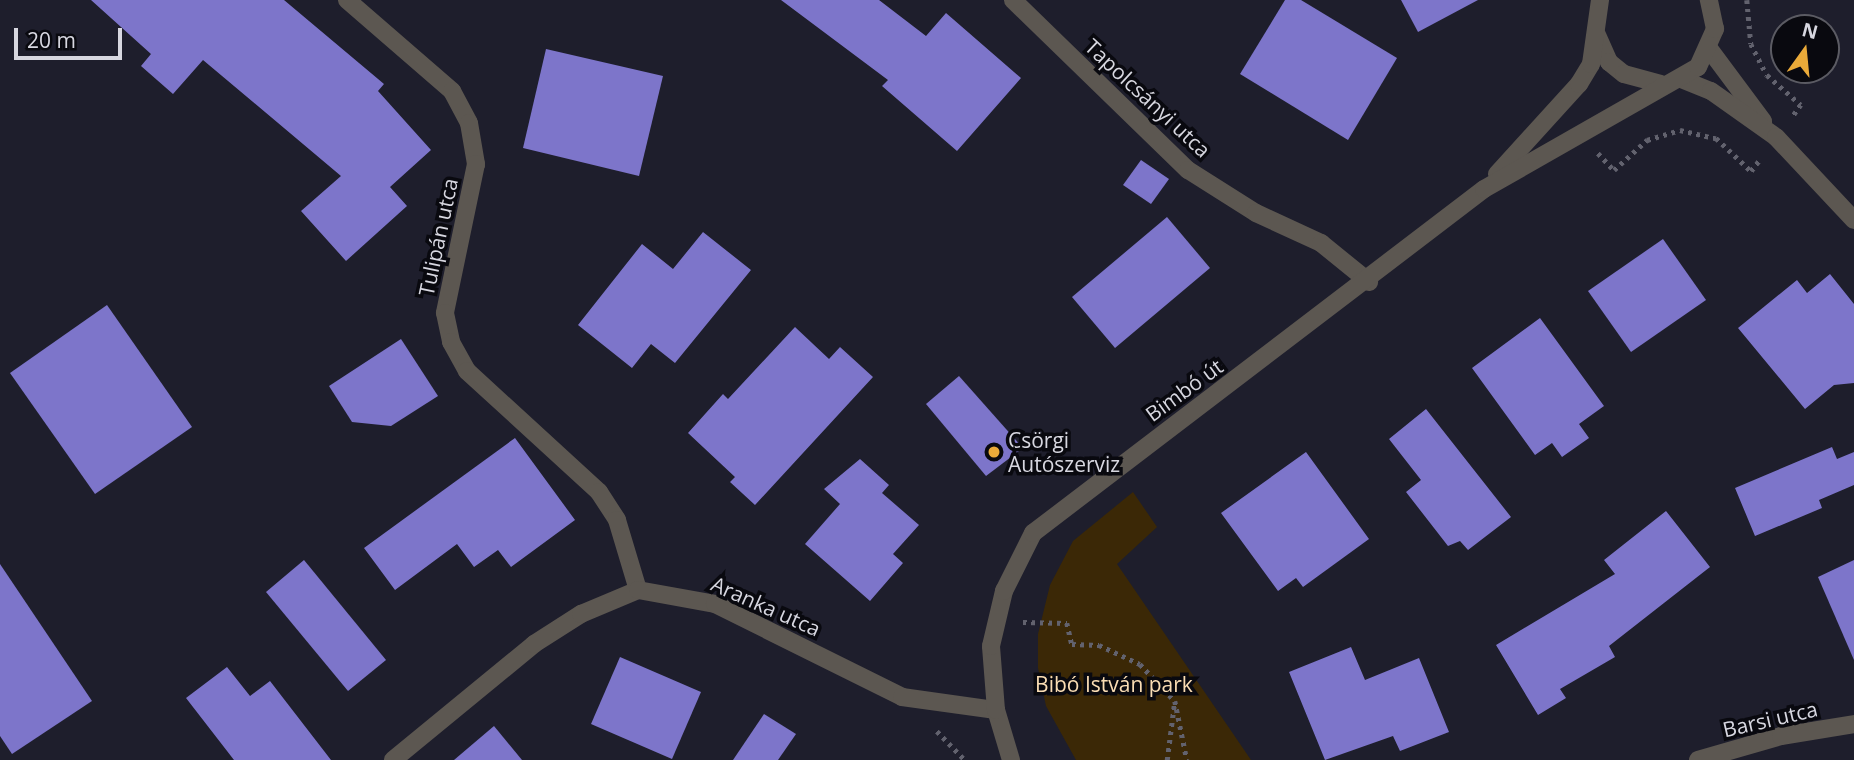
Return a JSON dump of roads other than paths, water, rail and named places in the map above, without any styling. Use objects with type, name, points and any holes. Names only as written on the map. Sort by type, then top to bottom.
[{"type":"street","name":"Tulipán utca","points":[[347,0],[452,91],[469,123],[476,164],[445,313],[451,342],[467,371],[599,492],[617,520],[638,590]]},
{"type":"street","name":"Tapolcsányi utca","points":[[1013,0],[1188,170],[1256,213],[1321,243],[1369,282]]},
{"type":"street","name":"Bimbó út","points":[[1484,189],[1579,84],[1591,64],[1601,0]]},
{"type":"street","points":[[1709,0],[1715,29],[1710,50],[1681,79],[1711,92],[1776,137]]},
{"type":"street","name":"Bimbó út","points":[[1596,33],[1609,62],[1624,74],[1661,84]]},
{"type":"street","points":[[1710,50],[1776,137],[1854,220]]},
{"type":"street","name":"Bimbó út","points":[[1011,760],[996,710],[990,675],[994,622],[1015,563],[1033,533],[1060,509],[1369,282],[1484,189],[1661,84],[1681,79]]},
{"type":"street","name":"Aranka utca","points":[[638,590],[715,604],[902,697],[996,710]]},
{"type":"street","points":[[394,760],[534,644],[581,614],[638,590]]},
{"type":"street","name":"Barsi utca","points":[[1698,760],[1782,736],[1854,724]]},
{"type":"place","name":"Csörgi Autószerviz","points":[[994,452]]},
{"type":"park label","name":"Bibó István park","points":[[1114,684]]}]
